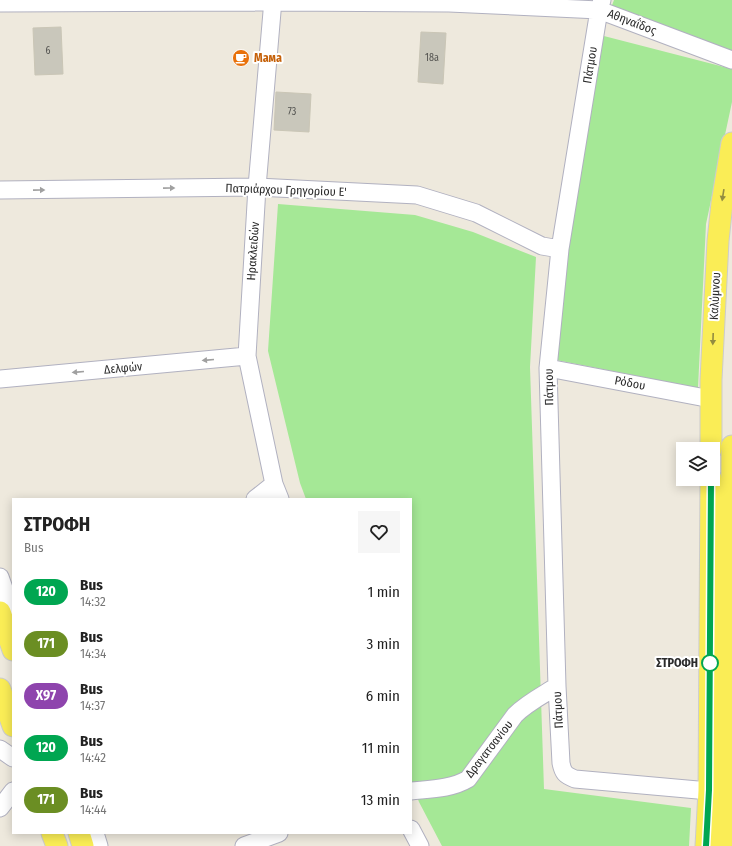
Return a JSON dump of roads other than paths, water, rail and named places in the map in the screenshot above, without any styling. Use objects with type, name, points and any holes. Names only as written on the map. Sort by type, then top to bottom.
[{"type":"main road","name":"Καλύμνου","points":[[711,442],[711,399],[718,241],[723,196],[732,143]]},
{"type":"main road","points":[[726,846],[731,794],[732,446]]},
{"type":"main road","points":[[706,846],[709,790],[711,486]]},
{"type":"main road","points":[[0,612],[12,647]]},
{"type":"main road","points":[[0,689],[12,723]]},
{"type":"main road","points":[[52,834],[57,846]]},
{"type":"main road","points":[[79,834],[83,846]]},
{"type":"street","name":"Αθηναΐδος","points":[[0,3],[273,1],[600,5],[732,60]]},
{"type":"street","name":"Ηρακλειδών","points":[[273,1],[257,187],[247,356],[277,492]]},
{"type":"street","name":"Πάτμου","points":[[600,5],[560,249],[548,368],[557,686],[561,763],[566,776],[575,779],[709,790]]},
{"type":"street","name":"Πατριάρχου Γρηγορίου Ε'","points":[[0,190],[257,187],[417,195],[476,213],[542,246],[560,249]]},
{"type":"street","name":"Δελφών","points":[[0,379],[247,356]]},
{"type":"street","name":"Ρόδου","points":[[548,368],[711,399]]},
{"type":"street","points":[[258,498],[277,492]]},
{"type":"street","points":[[0,577],[12,611]]},
{"type":"street","name":"Δραγατσανίου","points":[[412,791],[452,786],[468,779],[518,712],[530,702],[557,686]]},
{"type":"street","points":[[0,749],[12,757]]},
{"type":"street","points":[[0,808],[12,792]]},
{"type":"street","points":[[412,831],[420,846]]},
{"type":"street","points":[[95,834],[99,846]]},
{"type":"street","points":[[249,840],[275,834]]},
{"type":"place","name":"Мама","points":[[241,58]]},
{"type":"place","name":"ΣΤΡΟΦΗ","points":[[710,663]]}]
